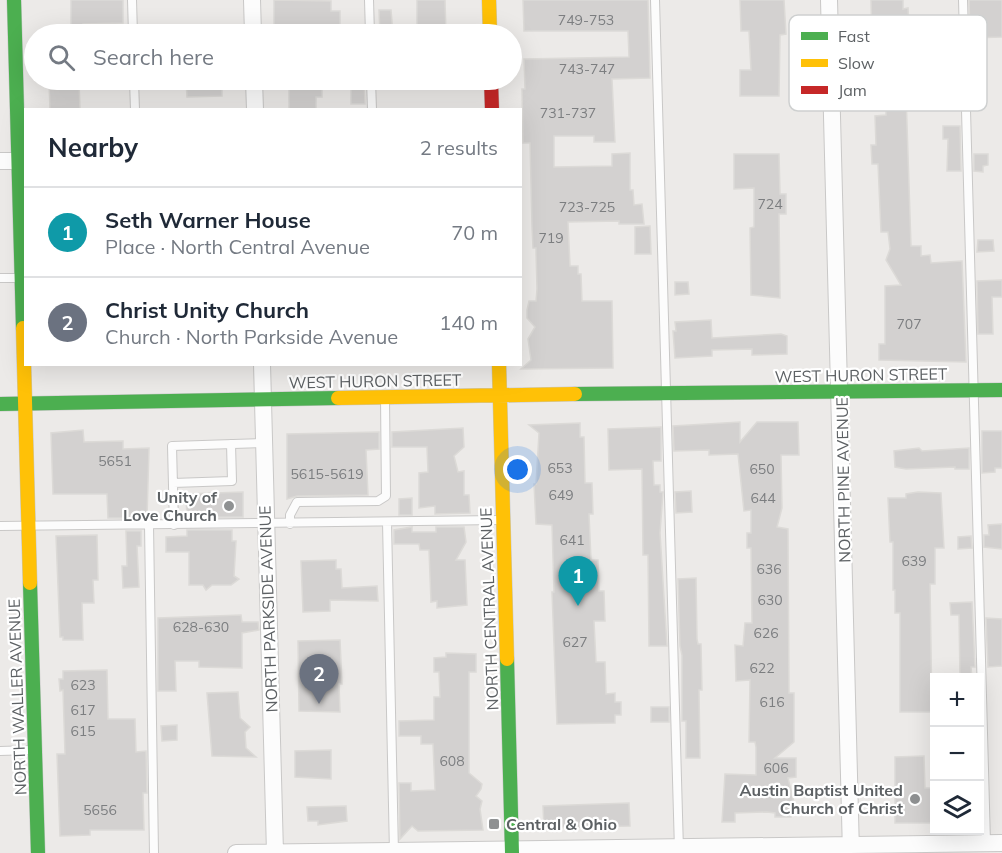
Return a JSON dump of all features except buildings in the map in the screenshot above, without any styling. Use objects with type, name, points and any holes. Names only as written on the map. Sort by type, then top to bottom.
[{"type":"street","name":"NORTH WALLER AVENUE","points":[[14,0],[12,43],[24,278]]},
{"type":"street","points":[[252,0],[253,24]]},
{"type":"street","points":[[489,0],[490,24]]},
{"type":"street","name":"NORTH PINE AVENUE","points":[[830,0],[830,15]]},
{"type":"street","points":[[254,90],[255,108]]},
{"type":"street","points":[[491,90],[492,108]]},
{"type":"street","name":"NORTH PINE AVENUE","points":[[833,111],[851,849]]},
{"type":"street","points":[[0,161],[19,161]]},
{"type":"street","name":"NORTH WALLER AVENUE","points":[[25,366],[38,853]]},
{"type":"street","name":"NORTH PARKSIDE AVENUE","points":[[262,366],[275,853]]},
{"type":"street","name":"NORTH CENTRAL AVENUE","points":[[499,366],[512,851]]},
{"type":"street","name":"WEST HURON STREET","points":[[0,404],[500,395],[1002,390]]},
{"type":"street","points":[[236,853],[991,846]]},
{"type":"lane","points":[[132,0],[133,24]]},
{"type":"lane","points":[[369,0],[370,24]]},
{"type":"lane","points":[[655,0],[679,850]]},
{"type":"lane","points":[[963,0],[963,15]]},
{"type":"lane","points":[[134,90],[135,108]]},
{"type":"lane","points":[[371,90],[372,108]]},
{"type":"lane","points":[[966,111],[991,846]]},
{"type":"lane","points":[[0,278],[24,278]]},
{"type":"lane","points":[[290,524],[290,515],[297,502],[378,501],[386,496],[385,397]]},
{"type":"lane","points":[[174,525],[172,446],[264,443]]},
{"type":"lane","points":[[173,483],[232,481],[231,444]]},
{"type":"lane","points":[[0,526],[266,525],[503,520]]},
{"type":"lane","points":[[387,522],[394,852]]},
{"type":"lane","points":[[148,525],[154,853]]},
{"type":"lane","points":[[0,751],[35,750]]},
{"type":"traffic: fast","points":[[14,0],[23,328]]},
{"type":"traffic: fast","points":[[575,394],[1002,390]]},
{"type":"traffic: fast","points":[[0,404],[338,398]]},
{"type":"traffic: fast","points":[[30,583],[38,853]]},
{"type":"traffic: fast","points":[[507,659],[512,853]]},
{"type":"traffic: slow","points":[[489,0],[490,24]]},
{"type":"traffic: slow","points":[[23,328],[24,364]]},
{"type":"traffic: slow","points":[[24,366],[30,583]]},
{"type":"traffic: slow","points":[[499,366],[507,659]]},
{"type":"traffic: slow","points":[[338,398],[575,394]]},
{"type":"traffic: jam","points":[[491,90],[492,108]]},
{"type":"place","name":"Unity of Love Church","points":[[229,506]]},
{"type":"place","name":"Seth Warner House","points":[[578,606]]},
{"type":"place","name":"Christ Unity Church","points":[[319,704]]},
{"type":"place","name":"Austin Baptist United Church of Christ","points":[[915,799]]},
{"type":"place","name":"Central & Ohio","points":[[494,824]]}]
